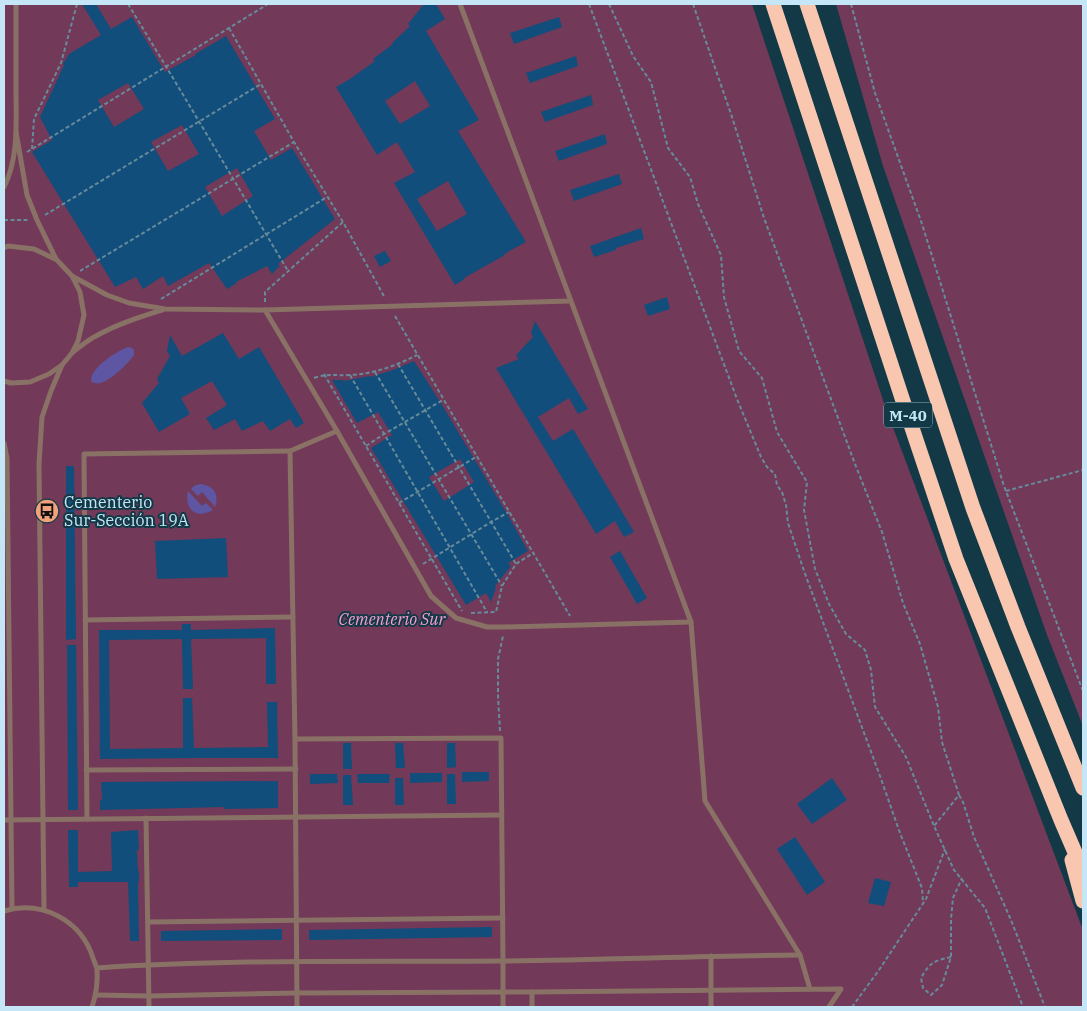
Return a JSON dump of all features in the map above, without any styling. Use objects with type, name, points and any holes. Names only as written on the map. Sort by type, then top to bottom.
[{"type":"highway","name":"M-40","points":[[773,4],[898,389],[956,559],[1083,871]]},
{"type":"highway","name":"M-40","points":[[808,4],[973,508],[1018,627],[1083,788]]},
{"type":"highway","name":"M-40","points":[[1061,820],[1083,901]]},
{"type":"lane","points":[[4,187],[13,160],[16,132],[16,4]]},
{"type":"lane","points":[[460,4],[691,622],[705,801],[800,955],[810,989]]},
{"type":"lane","points":[[16,132],[27,195],[56,260]]},
{"type":"lane","points":[[4,248],[8,246],[34,249],[56,260],[72,276],[107,295],[129,303],[165,310],[265,310],[570,301]]},
{"type":"lane","points":[[4,382],[30,382],[49,374],[62,365],[72,353],[78,341],[84,315],[80,292],[72,276]]},
{"type":"lane","points":[[72,353],[109,329],[165,310]]},
{"type":"lane","points":[[265,310],[337,431],[430,596],[456,618],[488,627],[691,622]]},
{"type":"lane","points":[[44,910],[39,464],[42,417],[62,365]]},
{"type":"lane","points":[[87,819],[84,454],[290,451],[337,431]]},
{"type":"lane","points":[[4,443],[7,458],[6,555],[12,820],[12,909]]},
{"type":"lane","points":[[290,451],[296,769],[297,1007]]},
{"type":"lane","points":[[85,620],[293,616]]},
{"type":"lane","points":[[295,739],[501,738],[502,1007]]},
{"type":"lane","points":[[86,770],[296,769]]},
{"type":"lane","points":[[4,820],[502,815]]},
{"type":"lane","points":[[146,818],[149,1007]]},
{"type":"lane","points":[[4,911],[27,908],[44,910],[60,916],[74,927],[89,946],[97,968],[96,995],[92,1007]]},
{"type":"lane","points":[[148,922],[502,918]]},
{"type":"lane","points":[[97,968],[296,961],[503,961],[800,955]]},
{"type":"lane","points":[[711,956],[711,1007]]},
{"type":"lane","points":[[96,995],[841,989],[829,1007]]},
{"type":"lane","points":[[532,992],[532,1007]]},
{"type":"path","points":[[32,149],[34,120],[61,63],[77,4]]},
{"type":"path","points":[[128,4],[200,121],[232,179],[288,271]]},
{"type":"path","points":[[20,156],[268,4]]},
{"type":"path","points":[[589,4],[738,399],[761,457],[767,467],[775,474],[777,485],[782,492],[786,505],[788,524],[804,571],[922,888],[923,903]]},
{"type":"path","points":[[609,4],[633,56],[651,82],[668,148],[690,177],[698,204],[721,255],[724,298],[739,351],[762,378],[777,432],[807,482],[804,510],[815,569],[825,595],[846,634],[866,650],[876,707],[906,757],[954,870],[985,908],[1023,1007]]},
{"type":"path","points":[[693,4],[764,218],[848,447],[882,532],[903,603],[922,653],[938,706],[942,742],[959,795],[974,837],[1011,920],[1045,1007]]},
{"type":"path","points":[[851,4],[875,93],[922,224],[1006,491],[1083,691]]},
{"type":"path","points":[[229,28],[575,625]]},
{"type":"path","points":[[4,220],[37,220],[261,84]]},
{"type":"path","points":[[72,276],[294,142]]},
{"type":"path","points":[[149,307],[327,196]]},
{"type":"path","points":[[265,310],[265,292],[343,222]]},
{"type":"path","points":[[306,380],[324,374],[350,375],[375,372],[398,364],[417,354]]},
{"type":"path","points":[[398,364],[516,564]]},
{"type":"path","points":[[375,372],[502,586]]},
{"type":"path","points":[[324,374],[464,614],[496,612],[502,586],[516,564],[533,553]]},
{"type":"path","points":[[350,375],[487,612]]},
{"type":"path","points":[[366,446],[444,400]]},
{"type":"path","points":[[399,503],[477,456]]},
{"type":"path","points":[[1006,491],[1083,470]]},
{"type":"path","points":[[415,568],[510,512]]},
{"type":"path","points":[[501,738],[498,659],[506,627]]},
{"type":"path","points":[[934,826],[959,795]]},
{"type":"path","points":[[852,1007],[926,899],[944,849]]},
{"type":"path","points":[[951,957],[935,961],[926,969],[921,978],[923,988],[931,994],[942,984],[951,957],[953,898],[962,878]]},
{"type":"green space","name":"Cementerio Sur","points":[[4,4],[752,4],[886,409],[1083,930],[1083,1007],[4,1007]]},
{"type":"green space","points":[[836,4],[1083,4],[1083,726],[1047,635],[883,166]]},
{"type":"shaded area","points":[[128,347],[134,350],[134,355],[122,368],[105,381],[94,383],[91,381],[99,366],[117,352]]},
{"type":"shaded area","points":[[200,484],[209,486],[216,494],[215,507],[202,492],[198,496],[191,489]]},
{"type":"shaded area","points":[[188,491],[202,506],[206,503],[213,510],[201,514],[193,511],[188,503]]},
{"type":"building","points":[[82,4],[96,4],[111,29],[132,17],[165,72],[226,36],[275,119],[254,131],[271,160],[292,148],[335,219],[278,264],[280,266],[272,274],[267,266],[236,282],[227,289],[209,263],[168,286],[163,276],[143,289],[136,277],[115,287],[32,152],[52,140],[40,117],[63,64],[69,54],[101,35]],"holes":[[[128,83],[144,109],[114,127],[98,100]],[[182,125],[199,154],[168,171],[151,142]],[[237,168],[253,196],[222,216],[205,187]]]},
{"type":"building","points":[[424,4],[436,4],[445,19],[426,31],[479,120],[458,131],[526,242],[455,285],[394,183],[415,172],[397,142],[377,155],[336,87],[375,61],[373,59],[393,44],[410,26],[408,24]],"holes":[[[415,81],[430,106],[400,124],[385,101]],[[448,181],[467,214],[437,231],[417,199]]]},
{"type":"building","points":[[559,17],[562,27],[514,44],[510,33]]},
{"type":"building","points":[[576,56],[578,66],[530,83],[526,73]]},
{"type":"building","points":[[591,95],[593,105],[545,122],[541,112]]},
{"type":"building","points":[[605,134],[607,144],[559,161],[555,151]]},
{"type":"building","points":[[619,174],[622,184],[574,201],[570,190]]},
{"type":"building","points":[[641,228],[644,239],[594,257],[590,246]]},
{"type":"building","points":[[385,251],[391,261],[380,267],[374,256]]},
{"type":"building","points":[[667,297],[670,309],[648,316],[644,305]]},
{"type":"building","points":[[535,321],[588,409],[578,414],[569,398],[538,417],[553,441],[573,429],[634,532],[624,537],[615,521],[596,534],[496,368],[519,359],[516,355],[533,337],[531,333]]},
{"type":"building","points":[[223,333],[239,359],[259,347],[304,423],[296,428],[290,419],[270,431],[263,421],[242,431],[235,419],[214,430],[206,418],[227,405],[212,381],[181,398],[190,414],[159,432],[142,403],[159,383],[157,379],[170,356],[167,351],[170,335],[182,356]]},
{"type":"building","points":[[414,361],[528,551],[508,563],[511,566],[495,586],[491,602],[486,593],[466,605],[371,448],[392,435],[378,412],[357,423],[332,380],[344,381],[370,377]],"holes":[[[460,459],[474,482],[444,501],[429,477]]]},
{"type":"building","points":[[66,466],[74,466],[76,639],[66,640]]},
{"type":"building","points":[[226,538],[228,577],[157,579],[155,541]]},
{"type":"building","points":[[620,551],[647,598],[637,604],[610,557]]},
{"type":"building","points":[[182,624],[191,624],[191,630],[275,628],[276,684],[266,684],[266,638],[191,639],[193,689],[183,689],[182,639],[109,640],[110,749],[183,748],[183,698],[192,698],[194,748],[268,747],[267,702],[277,702],[278,758],[100,759],[99,630],[182,630]]},
{"type":"building","points":[[67,645],[76,645],[78,810],[68,810]]},
{"type":"building","points":[[343,743],[351,743],[352,769],[343,769]]},
{"type":"building","points":[[395,743],[403,743],[405,768],[396,768]]},
{"type":"building","points":[[447,743],[455,743],[456,767],[447,768]]},
{"type":"building","points":[[462,772],[489,772],[489,781],[462,782]]},
{"type":"building","points":[[410,773],[442,773],[442,782],[410,783]]},
{"type":"building","points":[[310,774],[337,774],[338,783],[310,784]]},
{"type":"building","points":[[357,774],[390,774],[389,783],[358,783]]},
{"type":"building","points":[[447,774],[455,774],[456,804],[447,804]]},
{"type":"building","points":[[343,775],[351,775],[353,805],[343,805]]},
{"type":"building","points":[[395,778],[403,778],[404,805],[395,805]]},
{"type":"building","points":[[832,778],[847,800],[812,824],[797,804]]},
{"type":"building","points":[[278,781],[278,808],[224,809],[224,807],[100,810],[100,800],[102,800],[101,782]]},
{"type":"building","points":[[68,830],[78,830],[78,872],[112,871],[111,832],[138,830],[139,941],[130,941],[128,882],[78,882],[78,887],[69,887]]},
{"type":"building","points":[[795,837],[825,882],[807,895],[777,849]]},
{"type":"building","points":[[875,878],[891,882],[884,906],[868,903]]},
{"type":"building","points":[[492,927],[492,937],[309,940],[309,930]]},
{"type":"building","points":[[282,929],[282,940],[161,941],[161,931]]},
{"type":"place","name":"Cementerio Sur-Sección 19A","points":[[47,511]]}]
